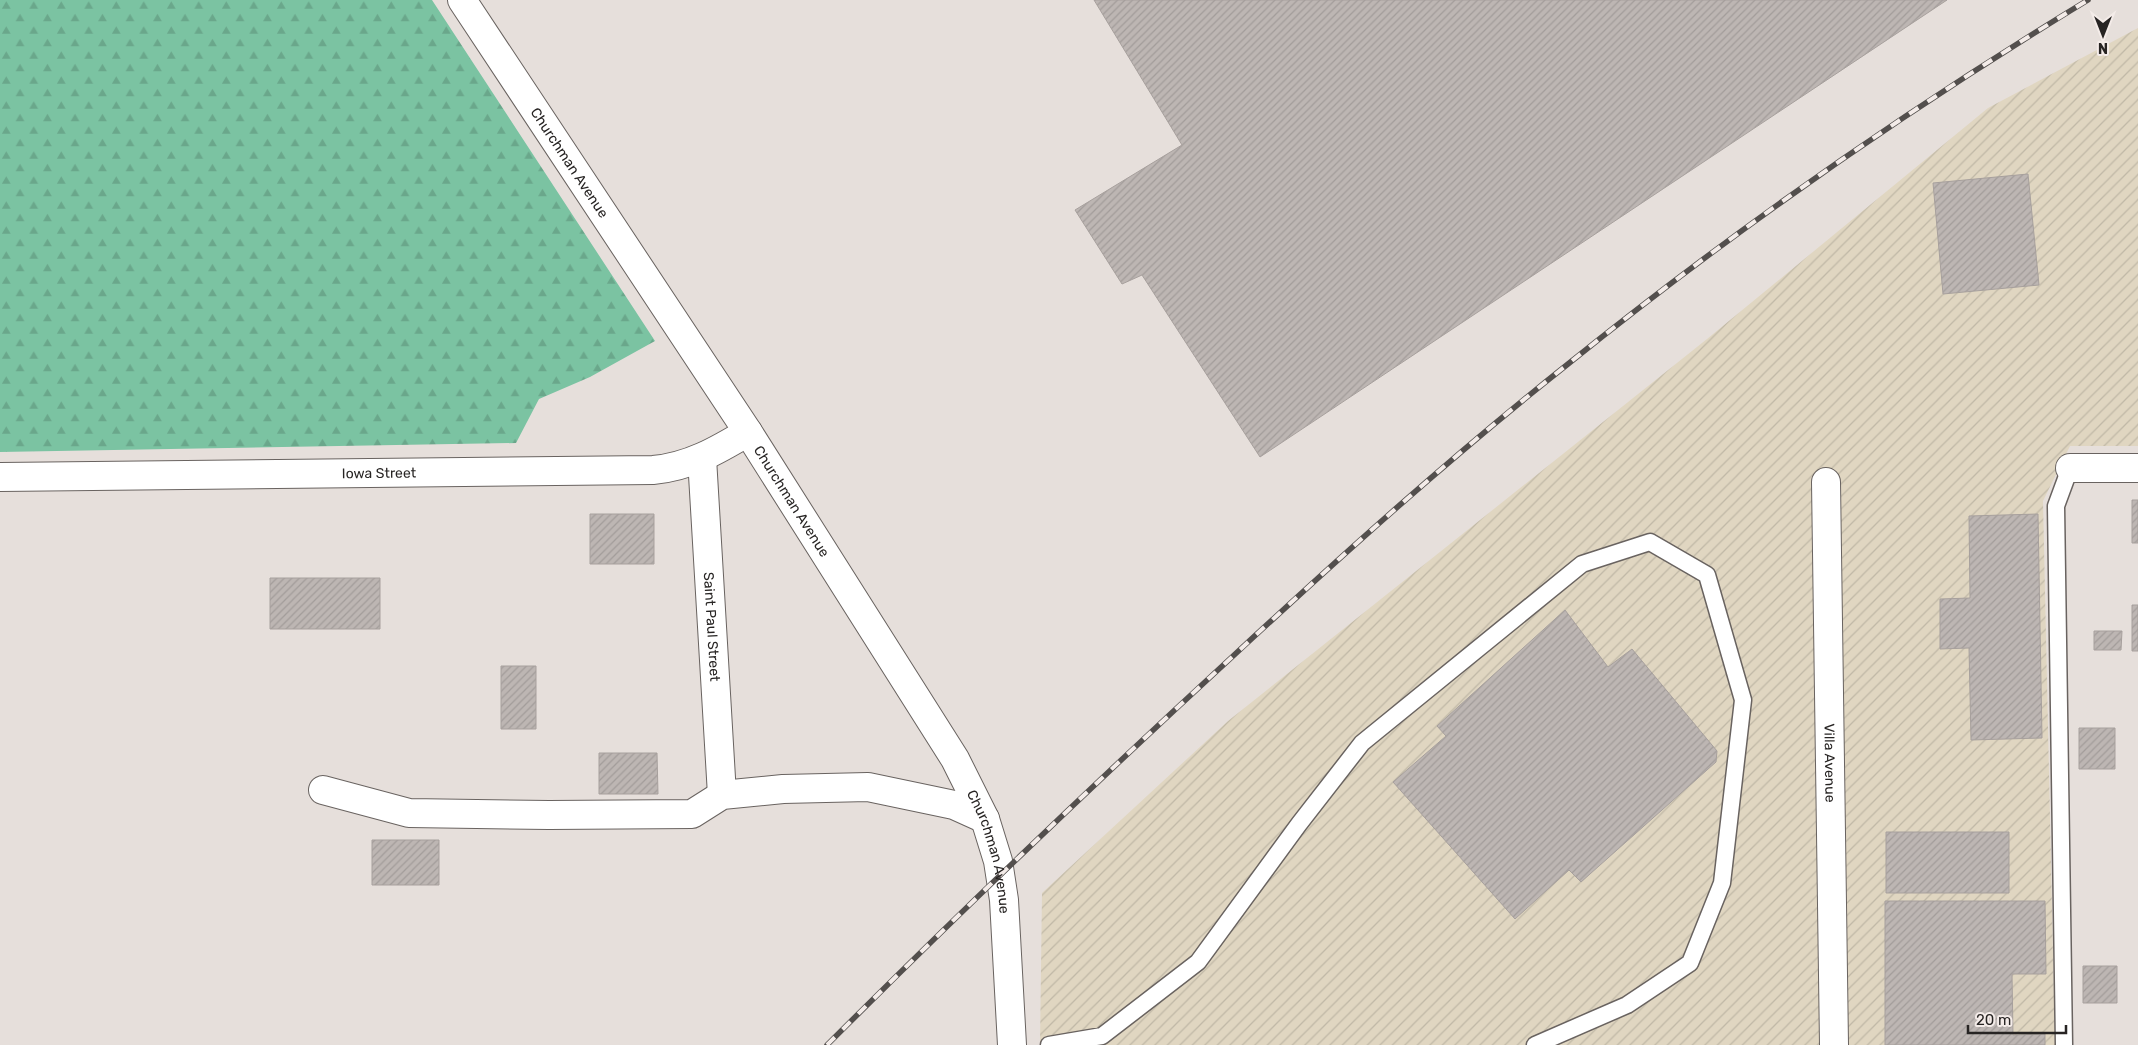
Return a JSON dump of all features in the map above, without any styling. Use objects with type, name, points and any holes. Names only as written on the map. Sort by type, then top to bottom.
[{"type":"street","name":"Churchman Avenue","points":[[462,0],[748,432],[955,759],[985,819],[998,861],[1004,900],[1012,1045]]},
{"type":"street","name":"Iowa Street","points":[[0,477],[653,470],[668,468],[702,458],[748,432]]},
{"type":"street","name":"Saint Paul Street","points":[[702,458],[722,795]]},
{"type":"street","points":[[2070,468],[2138,468]]},
{"type":"street","name":"Villa Avenue","points":[[1826,482],[1834,1045]]},
{"type":"street","points":[[323,790],[409,812],[549,815],[692,814],[722,795],[783,789],[868,787],[954,805],[985,819]]},
{"type":"lane","points":[[2064,1045],[2056,506],[2070,468]]},
{"type":"lane","points":[[1049,1045],[1102,1036],[1198,962],[1299,824],[1362,744],[1582,564],[1650,542],[1707,575],[1743,700],[1722,883],[1690,964],[1627,1005],[1535,1045]]},
{"type":"shaded area","points":[[2138,28],[2138,446],[2070,446],[2043,501],[2055,1045],[1040,1045],[1042,893],[1228,721],[1707,339],[1988,108]]},
{"type":"green space","points":[[0,0],[432,0],[655,341],[590,377],[539,399],[516,443],[0,452]]},
{"type":"building","points":[[1094,0],[1947,0],[1260,457],[1142,275],[1122,284],[1075,210],[1182,145]]},
{"type":"building","points":[[2028,174],[2039,285],[1943,294],[1933,183]]},
{"type":"building","points":[[2132,500],[2138,500],[2138,543],[2132,543]]},
{"type":"building","points":[[590,514],[654,514],[654,564],[590,564]]},
{"type":"building","points":[[2038,514],[2042,738],[1971,740],[1969,648],[1940,649],[1940,599],[1970,598],[1969,516]]},
{"type":"building","points":[[270,578],[380,578],[380,629],[270,629]]},
{"type":"building","points":[[2132,605],[2138,605],[2138,651],[2132,651]]},
{"type":"building","points":[[1565,610],[1608,667],[1632,649],[1717,751],[1716,762],[1581,882],[1569,870],[1515,919],[1393,782],[1446,736],[1437,726]]},
{"type":"building","points":[[2094,631],[2122,631],[2121,650],[2094,650]]},
{"type":"building","points":[[501,666],[536,666],[536,729],[501,729]]},
{"type":"building","points":[[2079,728],[2115,728],[2115,769],[2079,769]]},
{"type":"building","points":[[599,753],[657,753],[658,794],[599,794]]},
{"type":"building","points":[[1886,832],[2009,832],[2009,893],[1886,893]]},
{"type":"building","points":[[372,840],[439,840],[439,885],[372,885]]},
{"type":"building","points":[[1885,901],[2045,901],[2046,974],[2012,974],[2013,1035],[2045,1034],[2045,1045],[1885,1045]]},
{"type":"building","points":[[2083,966],[2117,966],[2117,1003],[2083,1003]]},
{"type":"railway","points":[[827,1045],[977,898],[1180,705],[1356,544],[1525,399],[1693,266],[1757,219],[1887,128],[2088,0]]}]
